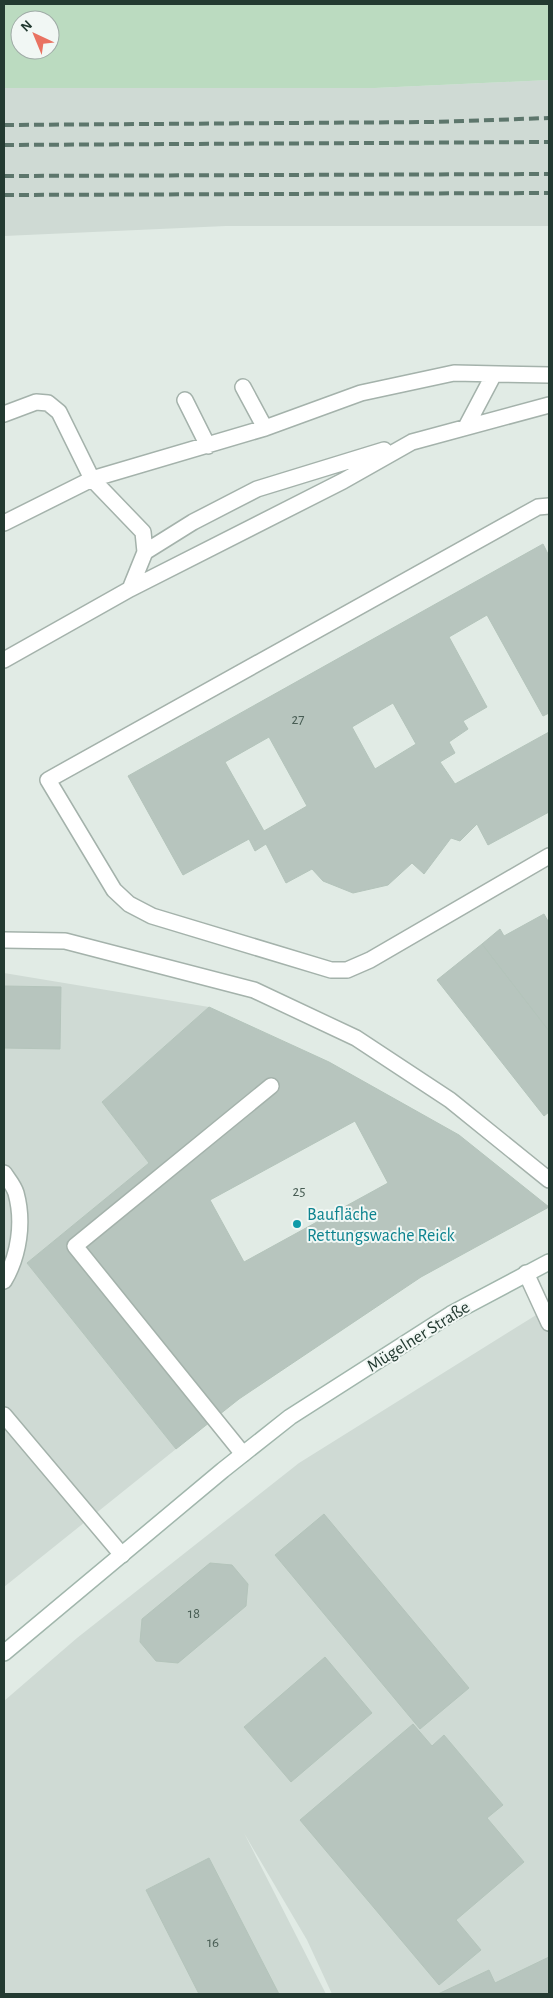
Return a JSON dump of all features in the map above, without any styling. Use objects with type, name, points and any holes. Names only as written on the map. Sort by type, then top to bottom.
[{"type":"street","points":[[4,523],[92,479],[265,428],[361,393],[454,373],[549,375]]},
{"type":"street","points":[[466,427],[494,374]]},
{"type":"street","points":[[243,387],[265,428]]},
{"type":"street","points":[[185,400],[208,446]]},
{"type":"street","points":[[4,414],[36,402],[48,402],[59,412],[92,479],[143,532],[145,552],[130,589]]},
{"type":"street","points":[[145,552],[193,522],[257,490],[412,442],[549,405]]},
{"type":"street","points":[[4,660],[130,589],[343,481],[412,442]]},
{"type":"street","points":[[544,506],[48,780],[114,890],[129,904],[152,916],[331,970],[347,970],[370,960],[549,856]]},
{"type":"street","points":[[4,940],[66,941],[254,990],[356,1038],[450,1100],[549,1180]]},
{"type":"street","points":[[243,1454],[75,1246],[271,1086]]},
{"type":"street","points":[[4,1173],[16,1192],[20,1232],[12,1267],[4,1281]]},
{"type":"street","name":"Mügelner Straße","points":[[4,1653],[290,1417],[451,1314],[549,1262]]},
{"type":"street","points":[[526,1273],[549,1323]]},
{"type":"street","points":[[4,1415],[122,1555]]},
{"type":"shaded area","points":[[549,80],[549,226],[226,226],[4,236],[4,88],[375,88]]},
{"type":"shaded area","points":[[4,973],[209,1007],[102,1102],[149,1163],[27,1263],[176,1449],[4,1587]]},
{"type":"shaded area","points":[[549,1307],[549,1994],[332,1994],[307,1940],[244,1833],[326,1994],[4,1994],[4,1701],[77,1638],[299,1463]]},
{"type":"green space","points":[[4,4],[549,4],[549,80],[375,88],[4,88]]},
{"type":"building","points":[[543,544],[549,556],[549,713],[543,716],[487,615],[449,637],[487,707],[463,721],[468,729],[449,742],[455,753],[440,762],[455,784],[549,732],[549,812],[488,845],[477,824],[460,841],[451,838],[424,874],[412,863],[388,885],[353,893],[323,881],[312,869],[286,883],[266,844],[255,851],[249,839],[183,875],[128,776]],"holes":[[[393,703],[416,744],[375,769],[352,727]],[[269,737],[307,806],[264,831],[225,762]]]},
{"type":"building","points":[[544,914],[549,923],[549,1031],[482,944],[500,929],[504,936]]},
{"type":"building","points":[[482,944],[549,1031],[549,1112],[544,1116],[437,980]]},
{"type":"building","points":[[4,986],[61,987],[60,1049],[4,1048]]},
{"type":"building","name":"Baufläche Rettungswache Reick","points":[[209,1007],[329,1062],[459,1135],[549,1207],[421,1277],[239,1399],[176,1449],[27,1263],[149,1163],[102,1102]]},
{"type":"building","points":[[355,1121],[388,1183],[244,1262],[210,1200]]},
{"type":"building","points":[[324,1514],[469,1688],[420,1729],[275,1555]]},
{"type":"building","points":[[210,1563],[232,1565],[248,1584],[246,1606],[178,1663],[156,1661],[140,1642],[142,1619]]},
{"type":"building","points":[[325,1657],[372,1713],[291,1782],[244,1727]]},
{"type":"building","points":[[413,1724],[432,1746],[444,1735],[503,1805],[487,1818],[524,1862],[456,1920],[481,1950],[439,1985],[300,1820]]},
{"type":"building","points":[[209,1858],[279,1994],[199,1994],[146,1890]]},
{"type":"building","points":[[549,1957],[549,1994],[438,1994],[489,1970],[495,1983]]},
{"type":"railway","points":[[4,125],[433,122],[549,118]]},
{"type":"railway","points":[[4,145],[549,142]]},
{"type":"railway","points":[[4,176],[549,174]]},
{"type":"railway","points":[[4,195],[549,193]]},
{"type":"place","name":"Baufläche Rettungswache Reick","points":[[297,1224]]}]
